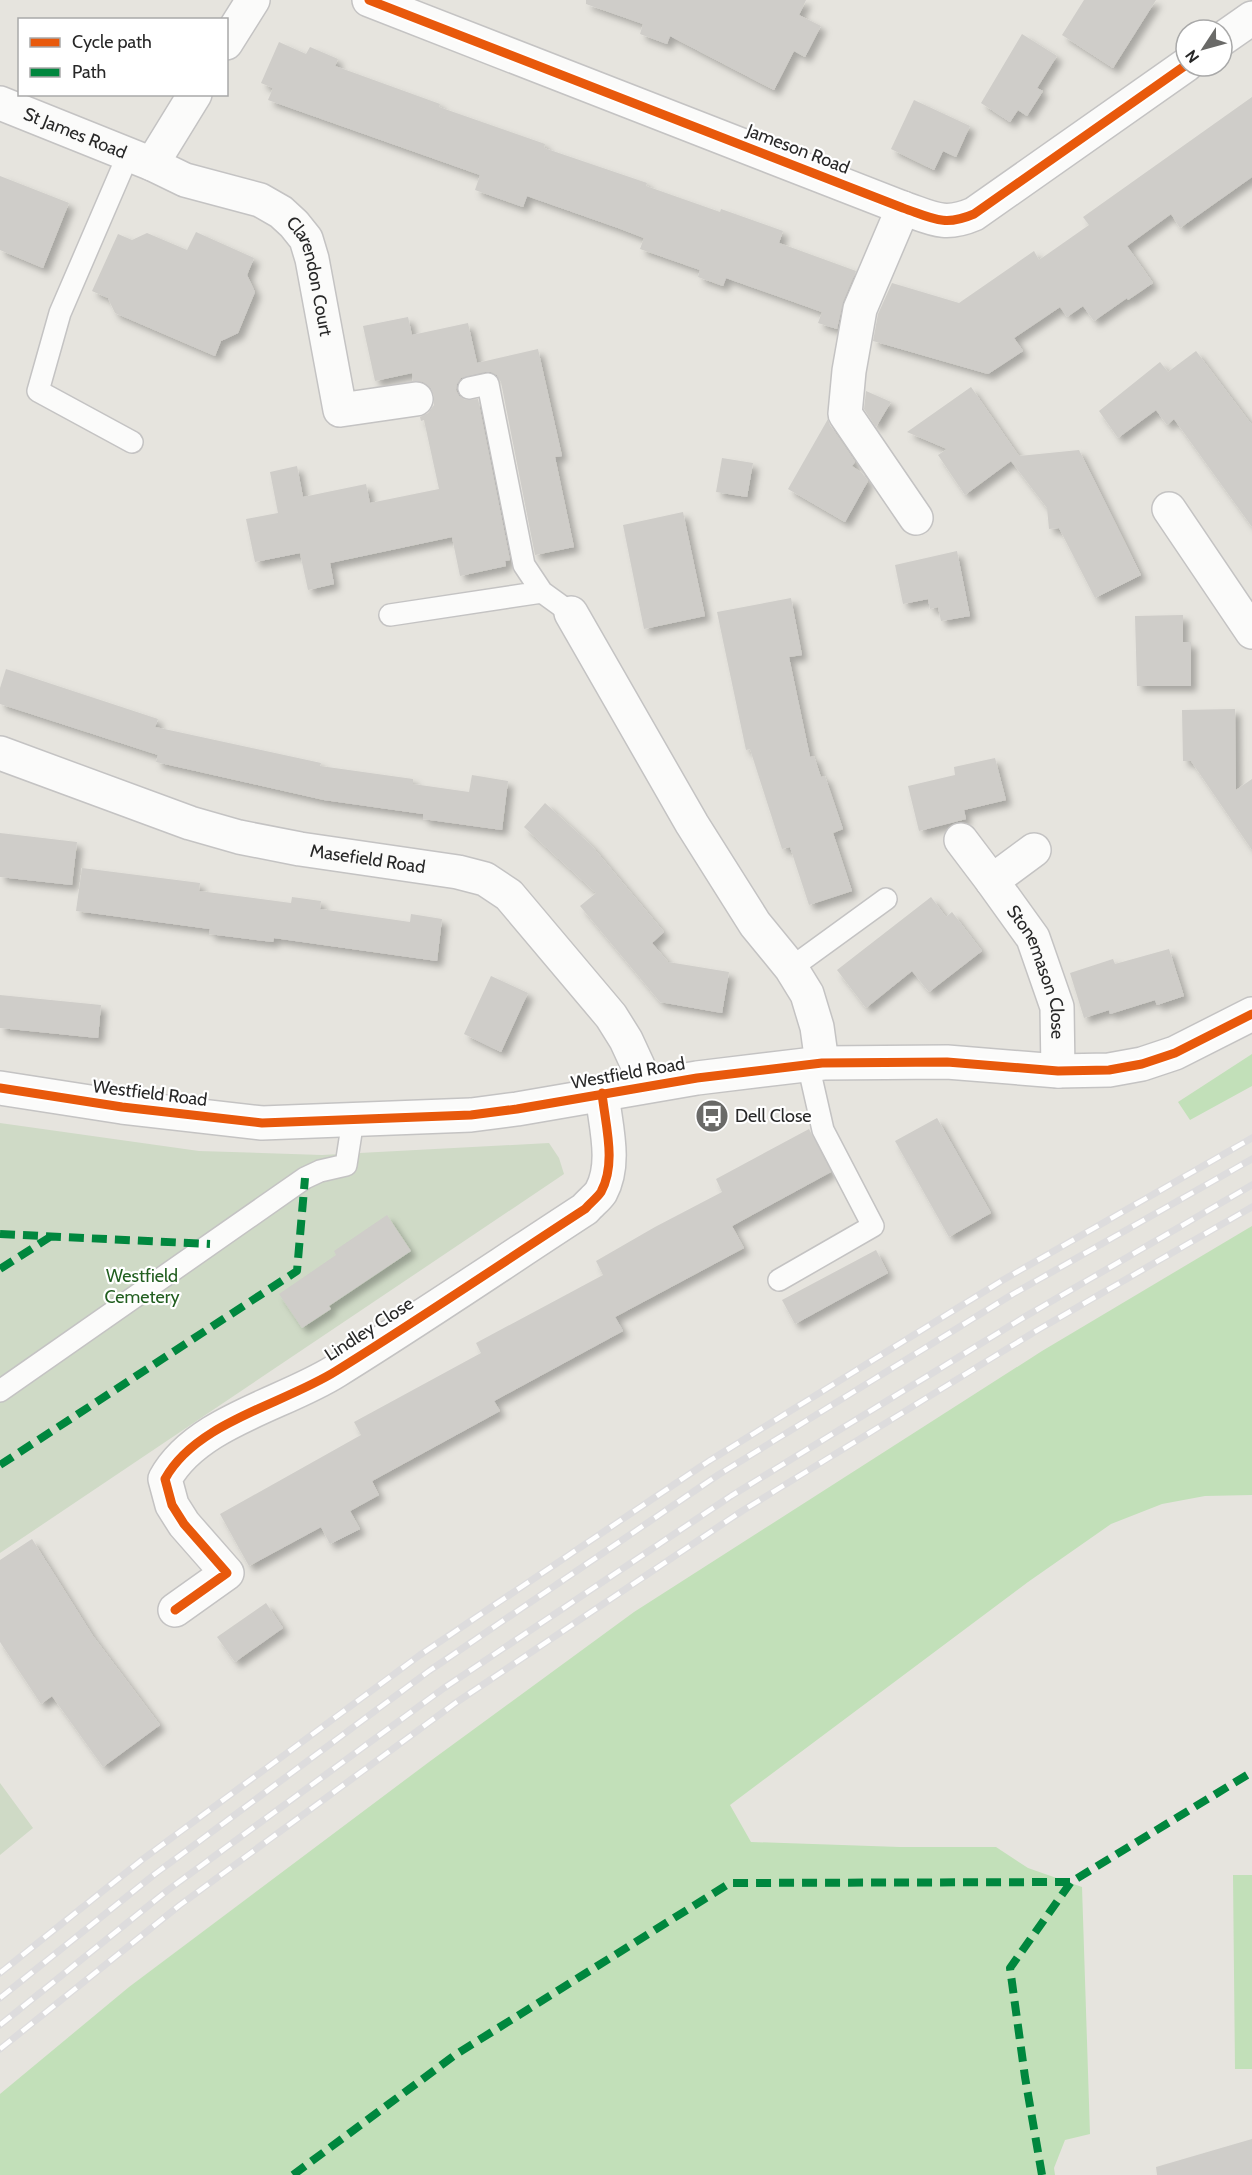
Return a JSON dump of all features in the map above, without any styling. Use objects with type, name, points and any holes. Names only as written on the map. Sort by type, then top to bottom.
[{"type":"street","points":[[228,40],[253,0]]},
{"type":"street","name":"Jameson Road","points":[[369,0],[903,208],[943,221],[958,221],[974,214],[1174,73]]},
{"type":"street","points":[[1234,31],[1252,18]]},
{"type":"street","points":[[140,160],[193,96]]},
{"type":"street","name":"St James Road","points":[[0,103],[140,160]]},
{"type":"street","name":"Clarendon Court","points":[[140,160],[185,180],[260,200],[281,212],[306,239],[312,259],[340,410],[416,399]]},
{"type":"street","points":[[903,208],[860,309],[849,371],[845,414],[916,518]]},
{"type":"street","points":[[1169,509],[1252,632]]},
{"type":"street","points":[[571,613],[699,834],[755,924],[791,968],[807,994],[818,1027],[815,1064]]},
{"type":"street","name":"Masefield Road","points":[[0,753],[190,823],[239,837],[300,849],[458,872],[485,879],[509,895],[611,1016],[638,1066],[640,1087]]},
{"type":"street","name":"Stonemason Close","points":[[961,840],[1033,938],[1057,1007],[1058,1071]]},
{"type":"street","points":[[992,880],[1034,850]]},
{"type":"street","name":"Westfield Road","points":[[0,1088],[122,1107],[262,1123],[471,1115],[640,1087],[815,1064],[947,1062],[1058,1071],[1109,1070],[1142,1064],[1175,1053],[1252,1014]]},
{"type":"street","name":"Lindley Close","points":[[175,1611],[226,1574],[184,1524],[172,1505],[165,1479],[172,1466],[185,1451],[235,1420],[334,1373],[585,1209],[600,1194],[607,1179],[610,1162],[602,1093]]},
{"type":"lane","points":[[132,442],[38,391],[60,313],[140,160]]},
{"type":"lane","points":[[469,388],[488,384],[524,565],[542,592],[571,613]]},
{"type":"lane","points":[[390,615],[542,592]]},
{"type":"lane","points":[[791,968],[886,899]]},
{"type":"lane","points":[[779,1280],[873,1226],[823,1130],[815,1064]]},
{"type":"lane","points":[[0,1391],[306,1178],[320,1171],[346,1166],[353,1120]]},
{"type":"green space","points":[[1252,1054],[1252,1086],[1190,1120],[1178,1102]]},
{"type":"green space","name":"Westfield Cemetery","points":[[0,1123],[199,1151],[322,1155],[549,1143],[559,1158],[564,1174],[0,1553]]},
{"type":"green space","points":[[1252,1226],[1252,1495],[1205,1496],[1162,1504],[1111,1524],[1028,1582],[730,1805],[751,1842],[900,1847],[996,1847],[1028,1868],[1082,1887],[1090,2134],[1065,2140],[1054,2168],[1055,2175],[0,2175],[0,2094],[129,1987],[634,1612],[1042,1351]]},
{"type":"green space","points":[[0,1783],[33,1828],[0,1855]]},
{"type":"green space","points":[[1233,1875],[1252,1875],[1252,2069],[1235,2069]]},
{"type":"building","points":[[586,0],[806,0],[799,15],[821,26],[805,57],[794,51],[774,90],[670,36],[667,44],[640,34],[643,24],[586,4]]},
{"type":"building","points":[[1084,0],[1156,0],[1113,68],[1062,35]]},
{"type":"building","points":[[1022,34],[1057,56],[1037,88],[1043,91],[1027,116],[1018,110],[1010,122],[981,103]]},
{"type":"building","points":[[279,42],[306,54],[310,47],[338,59],[335,66],[440,104],[439,107],[545,144],[544,148],[647,183],[646,186],[720,212],[721,209],[783,231],[779,243],[856,271],[843,302],[837,329],[818,323],[822,312],[726,278],[723,286],[698,277],[700,270],[640,249],[644,238],[527,196],[523,207],[475,190],[480,175],[268,100],[273,88],[261,83]]},
{"type":"building","points":[[1252,97],[1252,177],[1180,228],[1171,214],[1127,246],[1153,283],[1128,300],[1127,298],[1094,321],[1083,306],[1067,317],[1060,307],[1014,338],[1023,351],[988,374],[873,341],[878,314],[892,283],[959,303],[1034,251],[1039,260],[1089,225],[1083,217]]},
{"type":"building","points":[[914,100],[970,126],[956,157],[943,151],[934,170],[891,149]]},
{"type":"building","points":[[0,176],[69,203],[43,268],[0,250]]},
{"type":"building","points":[[196,232],[254,258],[247,275],[255,292],[238,333],[221,341],[215,356],[115,313],[108,298],[92,291],[118,234],[132,240],[147,233],[187,250]]},
{"type":"building","points":[[408,317],[412,335],[468,323],[477,363],[538,349],[562,456],[555,457],[574,547],[535,555],[501,382],[497,375],[485,372],[461,378],[456,390],[465,400],[478,399],[510,560],[505,561],[506,566],[460,576],[452,537],[330,563],[334,584],[308,590],[300,553],[255,562],[246,519],[278,513],[270,472],[297,466],[303,497],[366,484],[370,503],[439,489],[424,420],[421,421],[420,417],[428,413],[434,405],[431,388],[423,382],[413,381],[412,373],[375,381],[363,326]]},
{"type":"building","points":[[1196,351],[1252,425],[1252,527],[1174,419],[1167,425],[1156,410],[1118,438],[1099,411],[1160,362],[1168,372]]},
{"type":"building","points":[[971,387],[1019,456],[1079,450],[1141,575],[1095,598],[1059,528],[1049,529],[1047,508],[1011,461],[965,495],[938,455],[947,449],[907,432]]},
{"type":"building","points":[[866,391],[891,402],[876,427],[864,409]]},
{"type":"building","points":[[828,419],[855,462],[852,466],[868,481],[845,522],[788,489]]},
{"type":"building","points":[[722,458],[753,463],[747,497],[716,492]]},
{"type":"building","points":[[683,512],[705,616],[644,629],[623,525]]},
{"type":"building","points":[[957,551],[970,616],[941,621],[938,607],[930,609],[928,599],[903,604],[895,565]]},
{"type":"building","points":[[791,598],[802,655],[789,657],[810,757],[814,756],[821,777],[825,776],[843,829],[833,833],[852,891],[809,905],[790,847],[782,849],[750,749],[746,750],[717,612]]},
{"type":"building","points":[[1183,615],[1183,642],[1191,642],[1191,686],[1137,686],[1135,616]]},
{"type":"building","points":[[6,669],[158,719],[155,727],[321,763],[320,766],[413,779],[413,784],[469,792],[472,775],[508,781],[502,830],[423,819],[423,814],[324,800],[156,762],[158,755],[0,704],[0,688]]},
{"type":"building","points":[[1235,709],[1236,790],[1252,779],[1252,850],[1191,761],[1183,761],[1182,710]]},
{"type":"building","points":[[995,758],[1006,800],[964,810],[966,819],[919,831],[908,786],[955,775],[954,767]]},
{"type":"building","points":[[545,803],[591,845],[664,932],[652,943],[668,962],[729,972],[722,1013],[660,1002],[580,906],[596,893],[524,827]]},
{"type":"building","points":[[0,833],[77,842],[72,885],[0,877]]},
{"type":"building","points":[[82,868],[200,883],[199,891],[291,903],[292,897],[321,901],[320,909],[410,922],[411,914],[442,919],[437,961],[274,938],[273,942],[209,934],[210,929],[76,911]]},
{"type":"building","points":[[931,897],[946,917],[952,912],[982,951],[929,992],[912,971],[866,1008],[837,970]]},
{"type":"building","points":[[1169,949],[1184,996],[1157,1005],[1155,1000],[1110,1014],[1109,1010],[1084,1018],[1070,973],[1113,959],[1115,964]]},
{"type":"building","points":[[491,976],[528,993],[501,1052],[464,1034]]},
{"type":"building","points":[[0,995],[101,1005],[98,1038],[0,1028]]},
{"type":"building","points":[[937,1118],[991,1213],[949,1237],[895,1141]]},
{"type":"building","points":[[809,1129],[831,1172],[732,1226],[744,1248],[615,1317],[623,1331],[494,1401],[500,1411],[372,1481],[379,1495],[350,1511],[360,1529],[330,1544],[321,1527],[249,1566],[220,1514],[361,1435],[354,1422],[481,1353],[476,1343],[603,1275],[596,1261],[722,1192],[716,1179]]},
{"type":"building","points":[[387,1215],[411,1251],[329,1306],[331,1309],[302,1328],[279,1294],[336,1255],[334,1251]]},
{"type":"building","points":[[876,1250],[888,1273],[795,1324],[782,1300]]},
{"type":"building","points":[[32,1539],[93,1636],[160,1725],[103,1767],[52,1696],[41,1704],[0,1642],[0,1560]]},
{"type":"building","points":[[266,1603],[283,1628],[235,1662],[217,1637]]},
{"type":"building","points":[[1252,2139],[1252,2175],[1157,2175],[1156,2167]]},
{"type":"railway","points":[[0,1973],[143,1859],[420,1655],[709,1461],[1003,1280],[1252,1138]]},
{"type":"railway","points":[[0,1998],[155,1874],[429,1671],[718,1475],[1013,1294],[1252,1159]]},
{"type":"railway","points":[[0,2025],[168,1890],[444,1688],[731,1496],[1026,1316],[1252,1185]]},
{"type":"railway","points":[[0,2049],[180,1905],[454,1704],[742,1511],[1036,1331],[1252,1207]]},
{"type":"marked path","points":[[0,1465],[297,1271],[305,1178]]},
{"type":"marked path","points":[[0,1234],[210,1244]]},
{"type":"marked path","points":[[0,1269],[50,1237]]},
{"type":"marked path","points":[[1042,2175],[1025,2077],[1010,1968],[1071,1882],[1252,1772]]},
{"type":"marked path","points":[[293,2175],[455,2055],[730,1883],[1071,1882]]},
{"type":"cycle path","points":[[369,0],[938,220],[954,220],[974,214],[1174,73]]},
{"type":"cycle path","points":[[0,1088],[122,1107],[262,1123],[471,1115],[697,1078],[822,1063],[947,1062],[1058,1071],[1109,1070],[1142,1064],[1175,1053],[1252,1014]]},
{"type":"cycle path","points":[[175,1610],[227,1573],[184,1524],[172,1505],[165,1479],[179,1459],[219,1428],[336,1371],[585,1209],[601,1192],[608,1169],[609,1143],[602,1093]]},
{"type":"place","name":"Dell Close","points":[[712,1116]]}]
